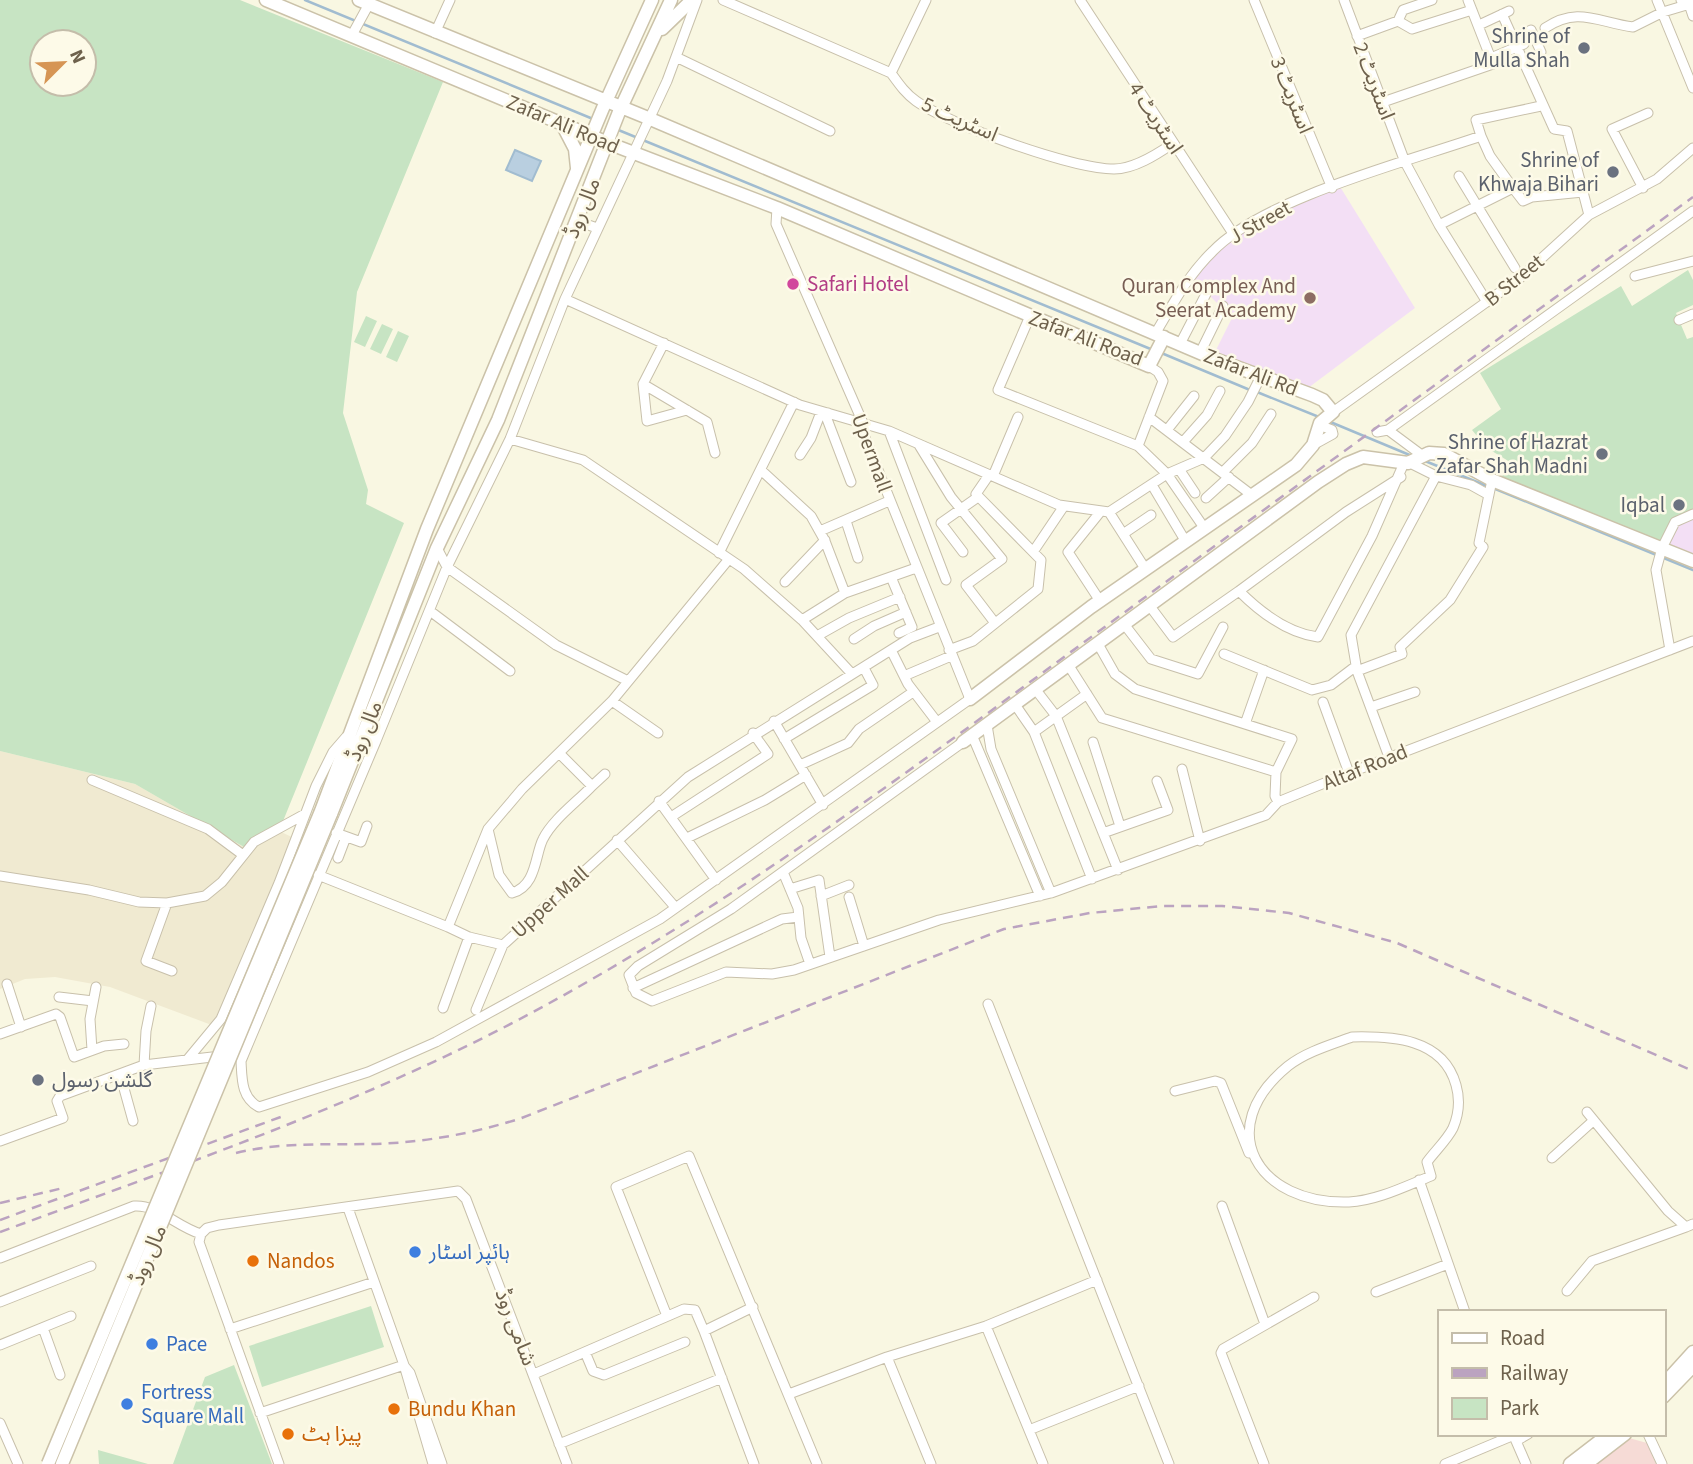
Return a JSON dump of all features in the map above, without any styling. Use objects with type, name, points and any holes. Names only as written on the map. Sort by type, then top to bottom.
[{"type":"main road","name":"Zafar Ali Road","points":[[266,0],[354,31],[562,124],[609,138],[1030,316],[1151,364],[1160,339],[366,4]]},
{"type":"main road","name":"مال روڈ","points":[[62,1464],[326,813],[347,736],[427,529],[605,105],[652,0]]},
{"type":"main road","name":"مال روڈ","points":[[48,1464],[326,813],[362,735],[437,548],[498,420],[620,110],[671,0]]},
{"type":"main road","points":[[656,35],[694,0]]},
{"type":"main road","points":[[587,95],[604,90],[616,81]]},
{"type":"main road","points":[[562,124],[575,149],[577,172]]},
{"type":"main road","name":"Zafar Ali Rd","points":[[1160,339],[1180,345],[1258,382],[1323,400],[1325,419]]},
{"type":"main road","points":[[970,699],[1100,601],[1296,465],[1314,445],[1325,419]]},
{"type":"main road","points":[[968,739],[1346,464],[1371,457],[1414,460],[1435,452],[1444,454],[1490,488],[1693,561]]},
{"type":"main road","points":[[1665,1383],[1693,1352]]},
{"type":"main road","points":[[1665,1395],[1693,1366]]},
{"type":"main road","points":[[1570,1464],[1606,1436]]},
{"type":"main road","points":[[1586,1464],[1622,1436]]},
{"type":"street","points":[[435,33],[450,0]]},
{"type":"street","points":[[694,0],[676,57],[565,299],[510,439],[447,567],[341,835],[318,875],[241,1061],[244,1088],[251,1103],[259,1107],[368,1072],[459,1030],[675,908],[970,699]]},
{"type":"street","name":"اسٹریٹ 5","points":[[723,0],[891,73],[902,90],[917,102],[948,118],[1068,162],[1115,169],[1149,159],[1172,144]]},
{"type":"street","points":[[891,73],[926,0]]},
{"type":"street","name":"اسٹریٹ 4","points":[[1080,0],[1172,144],[1234,234]]},
{"type":"street","name":"اسٹریٹ 3","points":[[1254,0],[1332,188]]},
{"type":"street","name":"اسٹریٹ 2","points":[[1344,0],[1405,162],[1439,225],[1487,302]]},
{"type":"street","points":[[1357,36],[1398,21],[1403,10],[1432,0]]},
{"type":"street","points":[[1657,0],[1693,88]]},
{"type":"street","points":[[1545,28],[1562,17],[1571,16],[1577,19],[1595,17],[1633,27],[1688,3],[1693,16]]},
{"type":"street","points":[[354,31],[366,4]]},
{"type":"street","points":[[1398,21],[1412,29],[1470,5],[1492,61]]},
{"type":"street","points":[[1479,25],[1506,13],[1516,47],[1541,106],[1554,129],[1567,131],[1589,215]]},
{"type":"street","points":[[1383,102],[1492,61],[1524,44],[1520,36],[1531,30],[1541,52]]},
{"type":"street","points":[[676,57],[830,131]]},
{"type":"street","points":[[1541,106],[1476,120],[1490,156],[1523,201],[1532,197],[1583,192]]},
{"type":"street","points":[[1643,188],[1612,129],[1648,113]]},
{"type":"street","name":"J Street","points":[[1160,339],[1187,279],[1214,248],[1234,234],[1293,202],[1481,136]]},
{"type":"street","name":"B Street","points":[[1325,419],[1520,278],[1589,215],[1643,188],[1693,148]]},
{"type":"street","points":[[1460,176],[1515,268]]},
{"type":"street","points":[[1439,225],[1513,188]]},
{"type":"street","name":"Upermall","points":[[777,208],[776,224],[863,423],[862,430],[889,501],[970,699]]},
{"type":"street","points":[[1377,432],[1388,430],[1693,211]]},
{"type":"street","points":[[578,221],[597,228]]},
{"type":"street","points":[[1634,276],[1693,261]]},
{"type":"street","points":[[1180,345],[1208,292]]},
{"type":"street","points":[[565,299],[794,402],[888,430],[1064,506],[1105,512],[1146,570]]},
{"type":"street","points":[[1200,354],[1223,306]]},
{"type":"street","points":[[1679,320],[1693,314]]},
{"type":"street","points":[[1030,316],[999,390],[1138,446],[1167,474],[1205,529]]},
{"type":"street","points":[[663,343],[643,384],[647,421],[687,410]]},
{"type":"street","points":[[1138,446],[1163,381],[1151,364]]},
{"type":"street","points":[[1100,601],[1068,552],[1105,512],[1167,474],[1204,458],[1225,436],[1258,382]]},
{"type":"street","points":[[643,384],[707,422],[715,453]]},
{"type":"street","points":[[1183,442],[1207,415],[1220,391]]},
{"type":"street","points":[[1167,430],[1194,396]]},
{"type":"street","points":[[719,552],[762,471],[794,402]]},
{"type":"street","points":[[800,455],[824,413]]},
{"type":"street","points":[[824,413],[851,482]]},
{"type":"street","points":[[1206,498],[1252,443],[1271,414]]},
{"type":"street","points":[[904,676],[973,641],[1038,589],[1041,560],[975,494],[991,475],[1018,417]]},
{"type":"street","points":[[1149,417],[1253,496]]},
{"type":"street","points":[[888,430],[946,580]]},
{"type":"street","points":[[1224,654],[1312,690],[1332,685],[1356,668],[1402,654],[1400,647],[1450,600],[1483,547],[1479,543],[1490,488],[1436,476],[1414,460],[1388,430]]},
{"type":"street","points":[[510,439],[583,460],[719,552],[802,620],[852,674]]},
{"type":"street","points":[[919,444],[951,497],[1002,559],[966,585],[995,623]]},
{"type":"street","points":[[1239,591],[1260,612],[1305,635],[1318,637],[1401,477],[1414,460]]},
{"type":"street","points":[[1179,469],[1195,493]]},
{"type":"street","points":[[762,471],[811,516],[822,535],[845,593]]},
{"type":"street","points":[[1389,757],[1356,668],[1351,635],[1436,476]]},
{"type":"street","points":[[1149,605],[1173,637],[1346,512],[1401,477]]},
{"type":"street","points":[[1152,485],[1186,542]]},
{"type":"street","points":[[963,552],[942,523],[978,497]]},
{"type":"street","points":[[785,582],[822,535],[889,501]]},
{"type":"street","points":[[1032,552],[1064,506]]},
{"type":"street","points":[[1670,650],[1657,563],[1675,522],[1693,514]]},
{"type":"street","points":[[1123,534],[1151,515]]},
{"type":"street","points":[[846,521],[858,558]]},
{"type":"street","points":[[437,548],[447,567],[556,645],[628,681]]},
{"type":"street","points":[[448,927],[488,829],[559,752],[611,701],[729,559]]},
{"type":"street","points":[[429,569],[447,567]]},
{"type":"street","points":[[802,620],[845,593],[916,568]]},
{"type":"street","points":[[891,577],[912,627],[899,633]]},
{"type":"street","points":[[817,636],[849,618],[900,597]]},
{"type":"street","points":[[430,611],[510,671]]},
{"type":"street","points":[[854,639],[874,626],[906,612]]},
{"type":"street","points":[[1124,624],[1151,659],[1198,674],[1223,627]]},
{"type":"street","name":"Upper Mall","points":[[318,875],[469,936],[503,944],[688,777],[754,733],[910,638],[939,627]]},
{"type":"street","name":"Altaf Road","points":[[633,988],[642,998],[652,1001],[726,972],[772,974],[810,964],[939,920],[1040,896],[1200,841],[1266,815],[1278,802],[1349,773],[1693,642]]},
{"type":"street","points":[[1098,644],[1115,674],[1135,689],[1292,739],[1276,772],[1275,796],[1278,802]]},
{"type":"street","points":[[891,650],[913,692],[937,722]]},
{"type":"street","points":[[1069,666],[1102,718],[1276,772]]},
{"type":"street","points":[[784,739],[873,685],[864,668]]},
{"type":"street","points":[[1245,724],[1264,670]]},
{"type":"street","points":[[1036,690],[1056,716],[1118,870]]},
{"type":"street","points":[[800,765],[848,743],[859,729],[913,692]]},
{"type":"street","points":[[1371,707],[1415,692]]},
{"type":"street","points":[[1034,732],[1087,694]]},
{"type":"street","points":[[611,701],[658,733]]},
{"type":"street","points":[[1323,702],[1349,773]]},
{"type":"street","points":[[1016,706],[1034,732],[1092,879]]},
{"type":"street","points":[[774,721],[823,805]]},
{"type":"street","points":[[987,724],[991,749],[1051,892]]},
{"type":"street","points":[[671,817],[768,754],[754,733]]},
{"type":"street","points":[[362,735],[376,741]]},
{"type":"street","points":[[187,1060],[220,1019],[326,764],[347,736]]},
{"type":"street","points":[[798,917],[782,919],[633,988],[629,975],[638,966],[783,872],[968,739],[1040,896]]},
{"type":"street","points":[[1093,742],[1120,826]]},
{"type":"street","points":[[559,752],[592,786]]},
{"type":"street","points":[[1182,769],[1200,841]]},
{"type":"street","points":[[488,829],[499,875],[509,891],[515,893],[537,866],[543,839],[605,774]]},
{"type":"street","points":[[687,838],[765,800],[806,775]]},
{"type":"street","points":[[92,780],[208,829],[243,855]]},
{"type":"street","points":[[1103,832],[1168,810],[1157,780]]},
{"type":"street","points":[[659,801],[716,880]]},
{"type":"street","points":[[0,876],[89,890],[139,902],[167,904],[205,896],[222,882],[243,855],[266,834],[305,814]]},
{"type":"street","points":[[341,835],[361,842],[367,826]]},
{"type":"street","points":[[338,858],[341,835]]},
{"type":"street","points":[[617,840],[675,908]]},
{"type":"street","points":[[783,872],[810,964]]},
{"type":"street","points":[[790,889],[819,880],[830,957]]},
{"type":"street","points":[[821,896],[849,885]]},
{"type":"street","points":[[849,897],[864,946]]},
{"type":"street","points":[[167,904],[146,961],[172,971]]},
{"type":"street","points":[[443,1009],[469,936]]},
{"type":"street","points":[[477,1010],[503,944]]},
{"type":"street","points":[[7,984],[21,1027]]},
{"type":"street","points":[[92,1050],[90,1019],[96,987]]},
{"type":"street","points":[[59,997],[93,1001]]},
{"type":"street","points":[[988,1004],[1169,1464]]},
{"type":"street","points":[[144,1065],[151,1006]]},
{"type":"street","points":[[0,1034],[55,1014],[60,1017],[73,1056],[124,1044]]},
{"type":"street","points":[[1175,1091],[1215,1081],[1221,1083],[1242,1139],[1260,1167],[1275,1185],[1287,1192],[1329,1201],[1368,1199],[1431,1176],[1427,1163],[1452,1130],[1459,1096],[1453,1074],[1437,1055],[1426,1047],[1386,1037],[1352,1037],[1303,1057],[1277,1077],[1258,1100],[1251,1122],[1251,1145],[1260,1167]]},
{"type":"street","points":[[0,1141],[60,1119],[63,1116],[57,1101],[60,1096],[144,1065],[212,1057],[241,1061]]},
{"type":"street","points":[[120,1074],[133,1121]]},
{"type":"street","points":[[1552,1158],[1590,1116],[1668,1211],[1689,1226]]},
{"type":"street","points":[[667,1316],[616,1187],[689,1156],[817,1464]]},
{"type":"street","points":[[1419,1181],[1464,1310]]},
{"type":"street","name":"شامی روڈ","points":[[348,1208],[454,1190],[461,1192],[466,1199],[567,1464]]},
{"type":"street","points":[[0,1258],[134,1206],[157,1212],[188,1231],[201,1234]]},
{"type":"street","points":[[1222,1206],[1265,1324]]},
{"type":"street","points":[[279,1464],[199,1242],[201,1234],[207,1228],[219,1225],[348,1208],[404,1365],[433,1464]]},
{"type":"street","points":[[1567,1291],[1592,1261],[1689,1226]]},
{"type":"street","points":[[1376,1292],[1448,1264]]},
{"type":"street","points":[[0,1302],[91,1266]]},
{"type":"street","points":[[789,1394],[887,1357],[986,1326],[1097,1280]]},
{"type":"street","points":[[230,1329],[374,1282]]},
{"type":"street","points":[[1264,1464],[1221,1353],[1265,1324],[1314,1297]]},
{"type":"street","points":[[704,1331],[753,1307]]},
{"type":"street","points":[[534,1374],[667,1316],[693,1308],[754,1464]]},
{"type":"street","points":[[0,1345],[71,1316]]},
{"type":"street","points":[[986,1326],[1043,1464]]},
{"type":"street","points":[[43,1328],[60,1375]]},
{"type":"street","points":[[585,1352],[593,1371],[604,1375],[685,1342]]},
{"type":"street","points":[[887,1357],[931,1464]]},
{"type":"street","points":[[260,1413],[404,1365]]},
{"type":"street","points":[[404,1365],[410,1373],[442,1464]]},
{"type":"street","points":[[559,1444],[722,1378]]},
{"type":"street","points":[[1029,1430],[1139,1386]]},
{"type":"street","points":[[0,1423],[5,1445],[18,1464]]},
{"type":"street","points":[[1649,1436],[1662,1464]]},
{"type":"street","points":[[1445,1464],[1514,1437],[1526,1464]]},
{"type":"shaded area","name":"Quran Complex And Seerat Academy","points":[[1339,185],[1415,308],[1300,394],[1212,358],[1232,318],[1203,289],[1187,279],[1214,249],[1255,221]]},
{"type":"shaded area","points":[[1693,514],[1693,563],[1659,549],[1675,521]]},
{"type":"shaded area","points":[[0,751],[135,784],[244,847],[279,831],[296,839],[217,1027],[110,987],[55,977],[25,979],[0,989]]},
{"type":"shaded area","points":[[1629,1438],[1647,1443],[1656,1464],[1595,1464]]},
{"type":"green space","points":[[0,0],[240,0],[443,82],[357,292],[343,413],[368,490],[366,504],[404,523],[279,831],[244,847],[135,784],[0,751]]},
{"type":"green space","points":[[1688,270],[1693,280],[1693,305],[1676,313],[1687,339],[1693,337],[1693,513],[1675,521],[1659,549],[1499,482],[1510,462],[1487,448],[1472,430],[1501,409],[1480,373],[1621,286],[1632,306]]},
{"type":"green space","points":[[366,316],[377,321],[365,347],[354,342]]},
{"type":"green space","points":[[382,324],[393,329],[381,354],[370,349]]},
{"type":"green space","points":[[398,331],[409,336],[397,362],[386,357]]},
{"type":"green space","points":[[371,1306],[384,1347],[262,1387],[249,1346]]},
{"type":"green space","points":[[234,1365],[272,1464],[173,1464],[205,1377]]},
{"type":"green space","points":[[98,1450],[148,1464],[99,1464]]},
{"type":"water","points":[[515,150],[541,161],[532,181],[506,170]]},
{"type":"waterway","points":[[305,0],[593,119]]},
{"type":"waterway","points":[[616,129],[1153,350]]},
{"type":"waterway","points":[[1159,352],[1250,390]]},
{"type":"waterway","points":[[1257,392],[1319,417]]},
{"type":"waterway","points":[[1328,421],[1412,456]]},
{"type":"waterway","points":[[1425,461],[1487,486]]},
{"type":"waterway","points":[[1493,488],[1693,570]]},
{"type":"railway","points":[[0,1232],[278,1129],[414,1071],[546,1005],[690,920],[899,778],[1693,197]]},
{"type":"railway","points":[[236,1153],[286,1146],[408,1142],[446,1137],[501,1124],[1004,929],[1090,913],[1162,906],[1222,906],[1289,913],[1397,943],[1693,1071]]},
{"type":"railway","points":[[0,1220],[286,1115]]},
{"type":"railway","points":[[0,1203],[63,1188]]},
{"type":"place","name":"Shrine of Mulla Shah","points":[[1584,48]]},
{"type":"place","name":"Shrine of Khwaja Bihari","points":[[1613,172]]},
{"type":"place","name":"Safari Hotel","points":[[793,284]]},
{"type":"place","name":"Quran Complex And Seerat Academy","points":[[1310,298]]},
{"type":"place","name":"Shrine of Hazrat Zafar Shah Madni","points":[[1602,454]]},
{"type":"place","name":"Iqbal","points":[[1679,505]]},
{"type":"place","name":"گلشن رسول","points":[[38,1080]]},
{"type":"place","name":"ہائپر اسٹار","points":[[415,1252]]},
{"type":"place","name":"Nandos","points":[[253,1261]]},
{"type":"place","name":"Pace","points":[[152,1344]]},
{"type":"place","name":"Fortress Square Mall","points":[[127,1404]]},
{"type":"place","name":"Bundu Khan","points":[[394,1409]]},
{"type":"place","name":"پیزا ہٹ","points":[[288,1434]]}]
